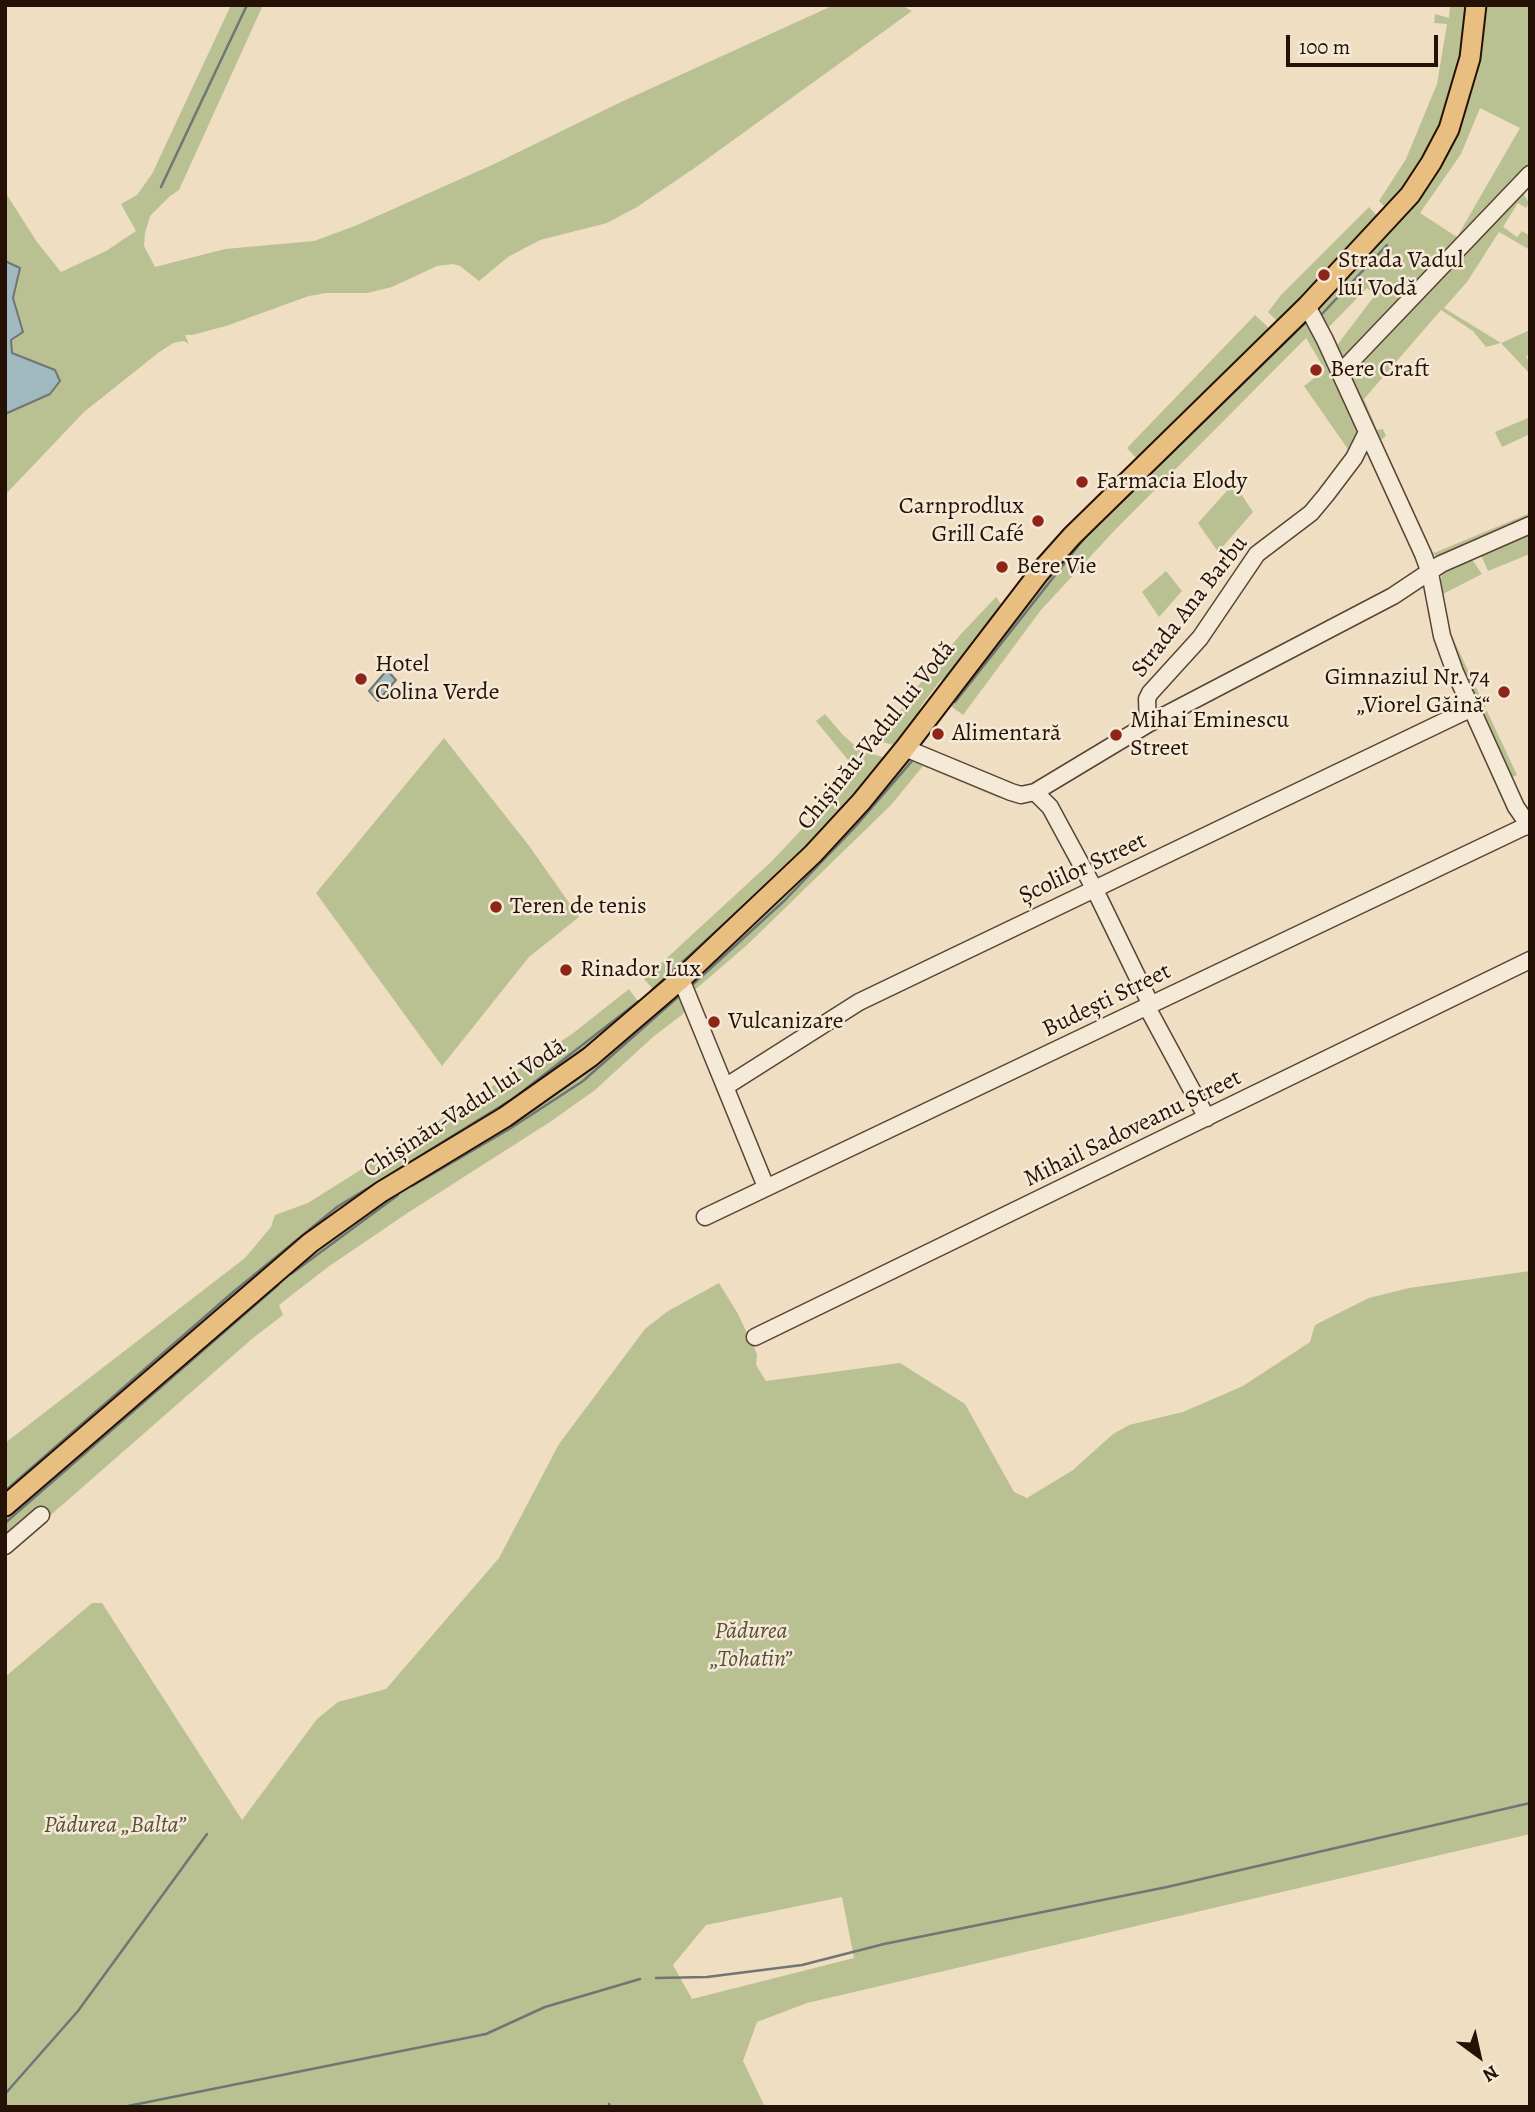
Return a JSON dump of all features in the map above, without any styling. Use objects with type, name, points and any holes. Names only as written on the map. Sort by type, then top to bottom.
[{"type":"main road","name":"Chișinău-Vadul lui Vodă","points":[[5,1506],[310,1243],[381,1192],[505,1117],[590,1056],[681,979],[813,854],[861,802],[905,748],[1011,609],[1072,536],[1307,306],[1410,195],[1432,163],[1449,129],[1471,58],[1476,5]]},
{"type":"street","points":[[1340,373],[1530,174]]},
{"type":"street","points":[[1307,306],[1430,573],[1442,636],[1470,709],[1517,807],[1529,826]]},
{"type":"street","name":"Strada Ana Barbu","points":[[1148,724],[1147,699],[1150,693],[1200,638],[1256,554],[1311,513],[1326,495],[1354,458],[1367,432]]},
{"type":"street","points":[[905,748],[1011,792],[1021,795],[1035,792],[1148,724],[1393,596],[1441,564],[1530,525]]},
{"type":"street","name":"Școlilor Street","points":[[725,1087],[859,1002],[1470,709]]},
{"type":"street","points":[[1035,792],[1050,807],[1095,890],[1149,1006],[1207,1118]]},
{"type":"street","name":"Budești Street","points":[[705,1217],[1529,826]]},
{"type":"street","name":"Mihail Sadoveanu Street","points":[[755,1337],[1530,960]]},
{"type":"street","points":[[681,979],[766,1187]]},
{"type":"street","points":[[5,1546],[41,1515]]},
{"type":"green space","points":[[231,5],[263,5],[179,190],[150,216],[144,246],[155,267],[225,249],[314,241],[355,226],[834,5],[901,5],[912,11],[637,207],[607,223],[540,240],[508,257],[479,281],[460,266],[437,266],[392,287],[367,293],[326,293],[309,296],[226,326],[185,335],[189,344],[184,341],[173,343],[84,412],[5,495],[5,192],[37,242],[61,272],[106,251],[136,231],[121,204],[137,195],[152,174]]},
{"type":"green space","points":[[1450,5],[1469,5],[1466,50],[1438,137],[1389,211],[1379,201],[1406,159],[1437,84],[1447,24],[1434,23],[1435,14],[1449,18]]},
{"type":"green space","points":[[1483,5],[1530,5],[1530,186],[1524,195],[1529,203],[1526,208],[1518,203],[1503,227],[1517,237],[1522,231],[1530,236],[1530,250],[1499,232],[1467,282],[1444,308],[1501,343],[1486,347],[1473,331],[1441,310],[1364,399],[1377,430],[1383,429],[1386,436],[1381,440],[1431,551],[1434,553],[1530,513],[1530,518],[1440,557],[1428,553],[1335,348],[1375,295],[1367,288],[1327,329],[1319,311],[1322,304],[1379,244],[1426,185]],"holes":[[[1480,108],[1520,128],[1457,237],[1420,213],[1461,154]]]},
{"type":"green space","points":[[1369,207],[1381,220],[1281,325],[1268,312],[1281,295]]},
{"type":"green space","points":[[1255,315],[1273,332],[1139,461],[1127,448]]},
{"type":"green space","points":[[1306,319],[1360,426],[1352,455],[1304,386],[1325,370],[1306,338],[1114,531],[1041,610],[963,715],[948,704],[1051,569]]},
{"type":"green space","points":[[1530,330],[1530,354],[1526,356],[1530,364],[1530,374],[1501,343]]},
{"type":"green space","points":[[1530,417],[1530,434],[1502,447],[1495,432]]},
{"type":"green space","points":[[1234,483],[1253,512],[1218,552],[1198,523]]},
{"type":"green space","points":[[1530,532],[1530,554],[1488,571],[1482,552]]},
{"type":"green space","points":[[1471,558],[1482,574],[1441,595],[1443,617],[1517,775],[1507,779],[1459,674],[1440,615],[1438,596],[1442,575],[1449,567]]},
{"type":"green space","points":[[1166,571],[1182,591],[1159,617],[1142,592]]},
{"type":"green space","points":[[996,597],[1003,607],[957,670],[940,681],[897,746],[878,741],[924,678]]},
{"type":"green space","points":[[825,714],[860,750],[889,759],[802,857],[656,993],[644,979],[771,862],[857,771],[816,721]]},
{"type":"green space","points":[[444,738],[530,847],[579,917],[529,957],[442,1066],[316,893]]},
{"type":"green space","points":[[909,758],[1001,794],[999,798],[923,766],[891,805],[747,945],[690,994],[689,982]]},
{"type":"green space","points":[[629,989],[642,1007],[532,1093],[404,1170],[5,1499],[5,1443],[245,1258],[271,1227],[275,1215],[308,1203],[471,1100],[572,1034]]},
{"type":"green space","points":[[675,994],[682,997],[687,1006],[683,1014],[653,1037],[595,1090],[328,1267],[279,1305],[283,1315],[253,1338],[5,1555],[5,1513],[297,1261]]},
{"type":"green space","name":"Pădurea „Tohatin”","points":[[1530,1271],[1530,1834],[807,2003],[757,2022],[743,2061],[764,2105],[787,2107],[5,2107],[5,1677],[92,1603],[102,1603],[242,1820],[317,1719],[338,1702],[386,1689],[499,1558],[559,1444],[645,1329],[668,1311],[719,1283],[738,1314],[757,1354],[756,1365],[766,1381],[900,1363],[965,1404],[1014,1492],[1027,1498],[1073,1470],[1113,1434],[1129,1425],[1183,1412],[1243,1386],[1310,1342],[1315,1325],[1369,1298],[1409,1288]],"holes":[[[842,1897],[854,1958],[692,1999],[673,1965],[706,1925]]]},
{"type":"water","points":[[5,261],[20,268],[13,298],[23,332],[11,340],[12,353],[55,370],[60,381],[50,394],[5,414]]},
{"type":"water","points":[[387,670],[396,680],[378,701],[369,691]]},
{"type":"waterway","points":[[161,187],[247,5]]},
{"type":"waterway","points":[[1321,315],[1387,245]]},
{"type":"waterway","points":[[955,702],[1086,536],[1306,322]]},
{"type":"waterway","points":[[691,986],[785,900],[855,827],[912,761]]},
{"type":"waterway","points":[[800,853],[858,791]]},
{"type":"waterway","points":[[651,991],[775,877]]},
{"type":"waterway","points":[[412,1186],[511,1128],[583,1081],[678,997]]},
{"type":"waterway","points":[[5,1491],[232,1293],[337,1207],[514,1098],[639,1001]]},
{"type":"waterway","points":[[291,1274],[398,1195]]},
{"type":"waterway","points":[[5,1523],[278,1285]]},
{"type":"waterway","points":[[656,1978],[707,1977],[802,1965],[884,1944],[1167,1887],[1530,1803]]},
{"type":"waterway","points":[[5,2094],[78,2011],[207,1834]]},
{"type":"waterway","points":[[123,2107],[486,2034],[545,2007],[640,1979]]},
{"type":"place","name":"Strada Vadul lui Vodă","points":[[1324,275]]},
{"type":"place","name":"Bere Craft","points":[[1316,370]]},
{"type":"place","name":"Farmacia Elody","points":[[1082,482]]},
{"type":"place","name":"Carnprodlux Grill Café","points":[[1038,521]]},
{"type":"place","name":"Bere Vie","points":[[1002,567]]},
{"type":"place","name":"Hotel Colina Verde","points":[[361,679]]},
{"type":"place","name":"Gimnaziul Nr. 74 „Viorel Găină“","points":[[1504,692]]},
{"type":"place","name":"Alimentară","points":[[938,734]]},
{"type":"place","name":"Mihai Eminescu Street","points":[[1116,735]]},
{"type":"place","name":"Teren de tenis","points":[[496,907]]},
{"type":"place","name":"Rinador Lux","points":[[566,970]]},
{"type":"place","name":"Vulcanizare","points":[[714,1022]]},
{"type":"park label","name":"Pădurea „Balta”","points":[[115,1826]]}]
